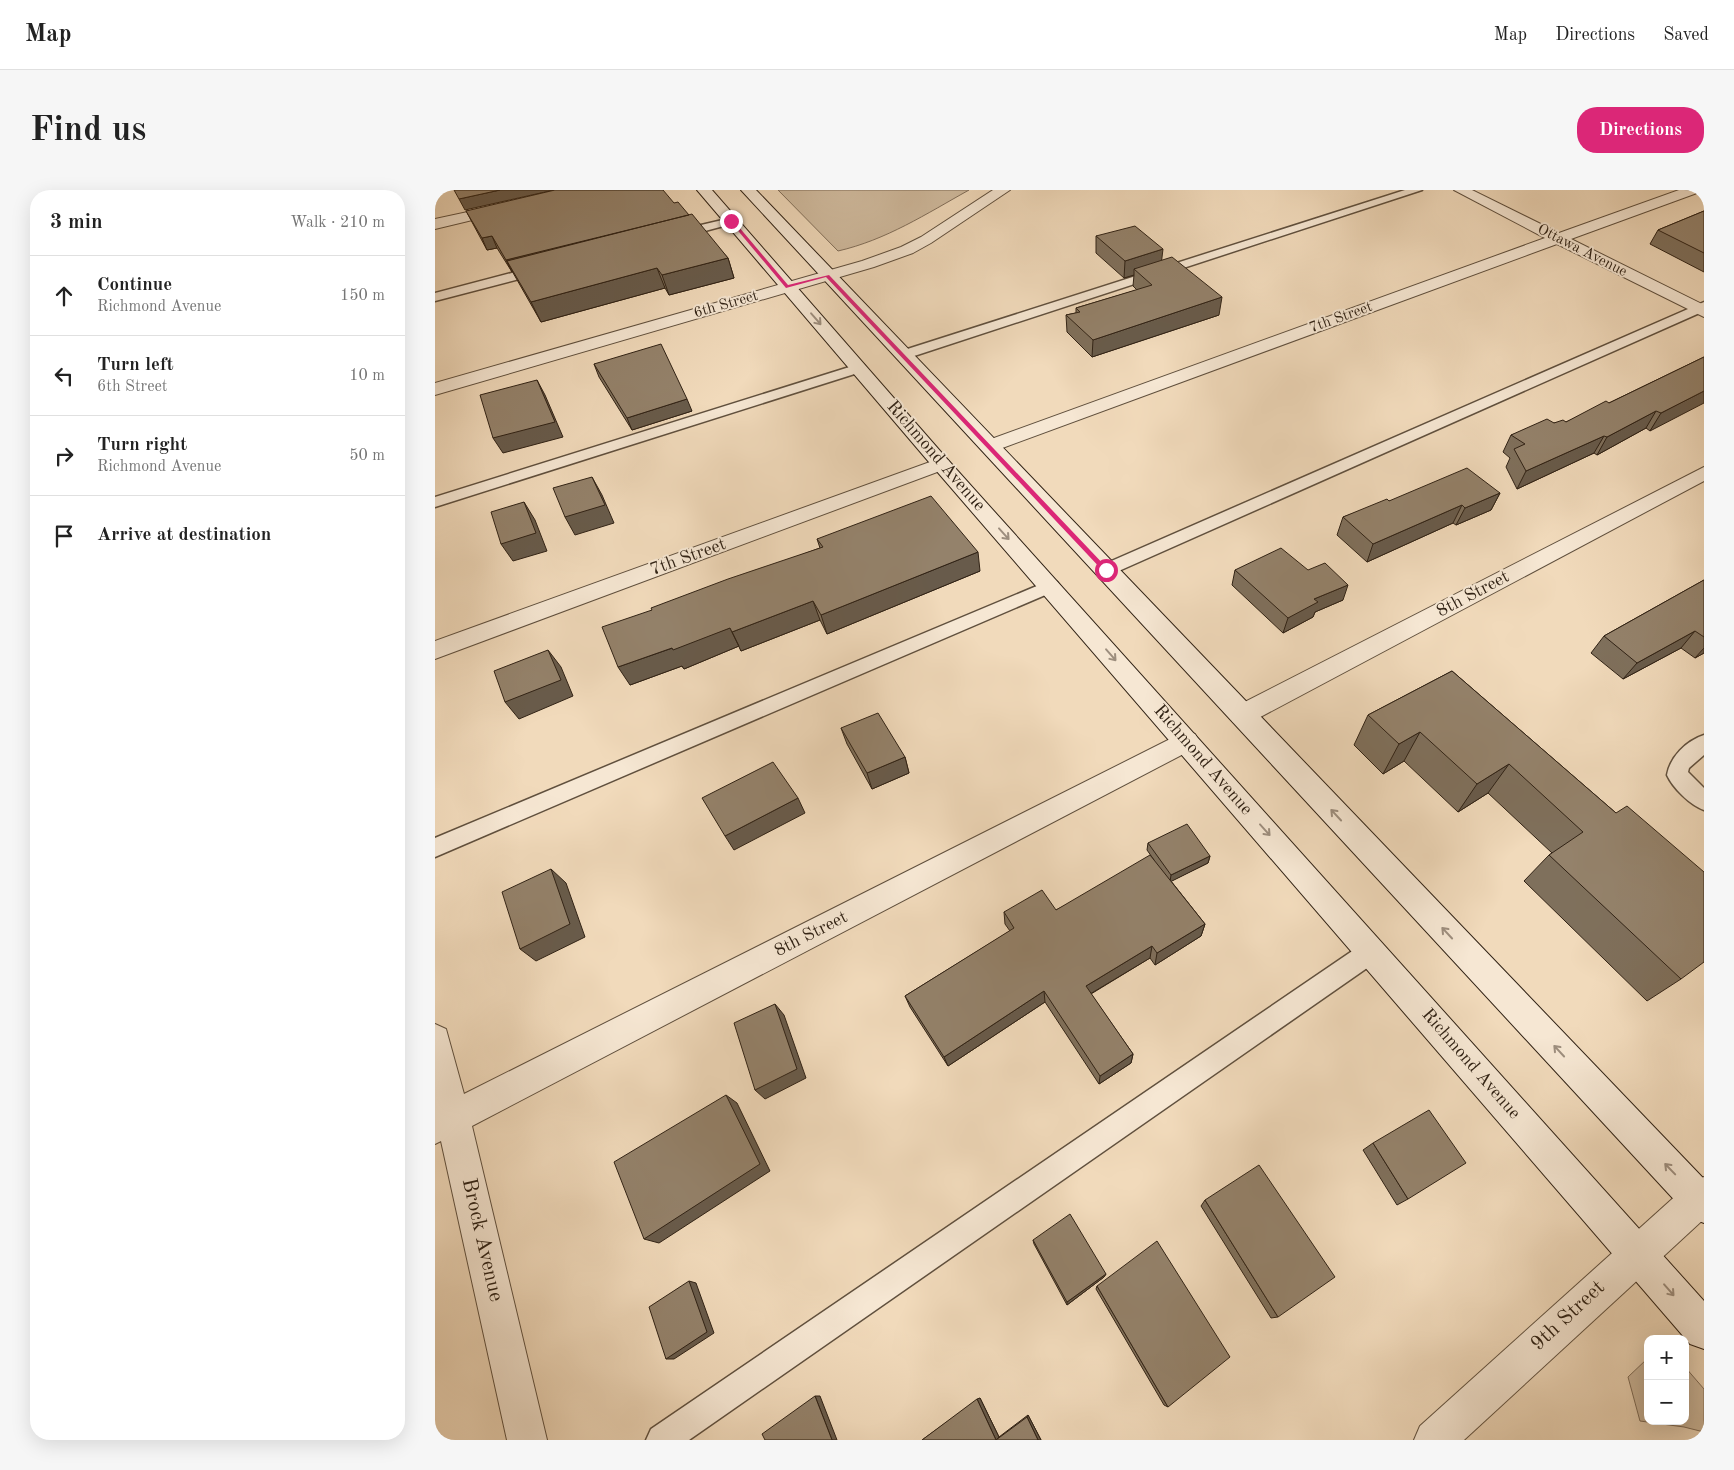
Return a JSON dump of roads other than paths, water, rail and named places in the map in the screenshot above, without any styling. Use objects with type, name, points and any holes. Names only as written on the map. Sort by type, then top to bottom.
[{"type":"street","name":"Richmond Avenue","points":[[704,190],[941,464],[1051,586],[1704,1330]]},
{"type":"street","points":[[748,190],[1242,715],[1702,1199]]},
{"type":"street","name":"6th Street","points":[[435,389],[827,276],[907,250],[1003,190]]},
{"type":"street","name":"Ottawa Avenue","points":[[1461,190],[1702,309]]},
{"type":"street","name":"7th Street","points":[[990,446],[1691,190]]},
{"type":"street","points":[[435,224],[517,205]]},
{"type":"street","name":"7th Street","points":[[435,650],[941,464]]},
{"type":"street","name":"8th Street","points":[[1242,715],[1704,473]]},
{"type":"street","name":"8th Street","points":[[445,1122],[1186,741]]},
{"type":"street","name":"Brock Avenue","points":[[435,1040],[445,1122],[527,1440]]},
{"type":"street","name":"9th Street","points":[[1434,1440],[1638,1253],[1702,1199]]},
{"type":"lane","points":[[903,355],[1416,190]]},
{"type":"lane","points":[[662,239],[731,221]]},
{"type":"lane","points":[[435,297],[558,265]]},
{"type":"lane","points":[[1106,570],[1702,309]]},
{"type":"lane","points":[[435,502],[859,368]]},
{"type":"lane","points":[[435,848],[1051,586]]},
{"type":"lane","points":[[1704,743],[1679,764],[1677,776],[1704,801]]},
{"type":"lane","points":[[661,1440],[1372,951]]}]
